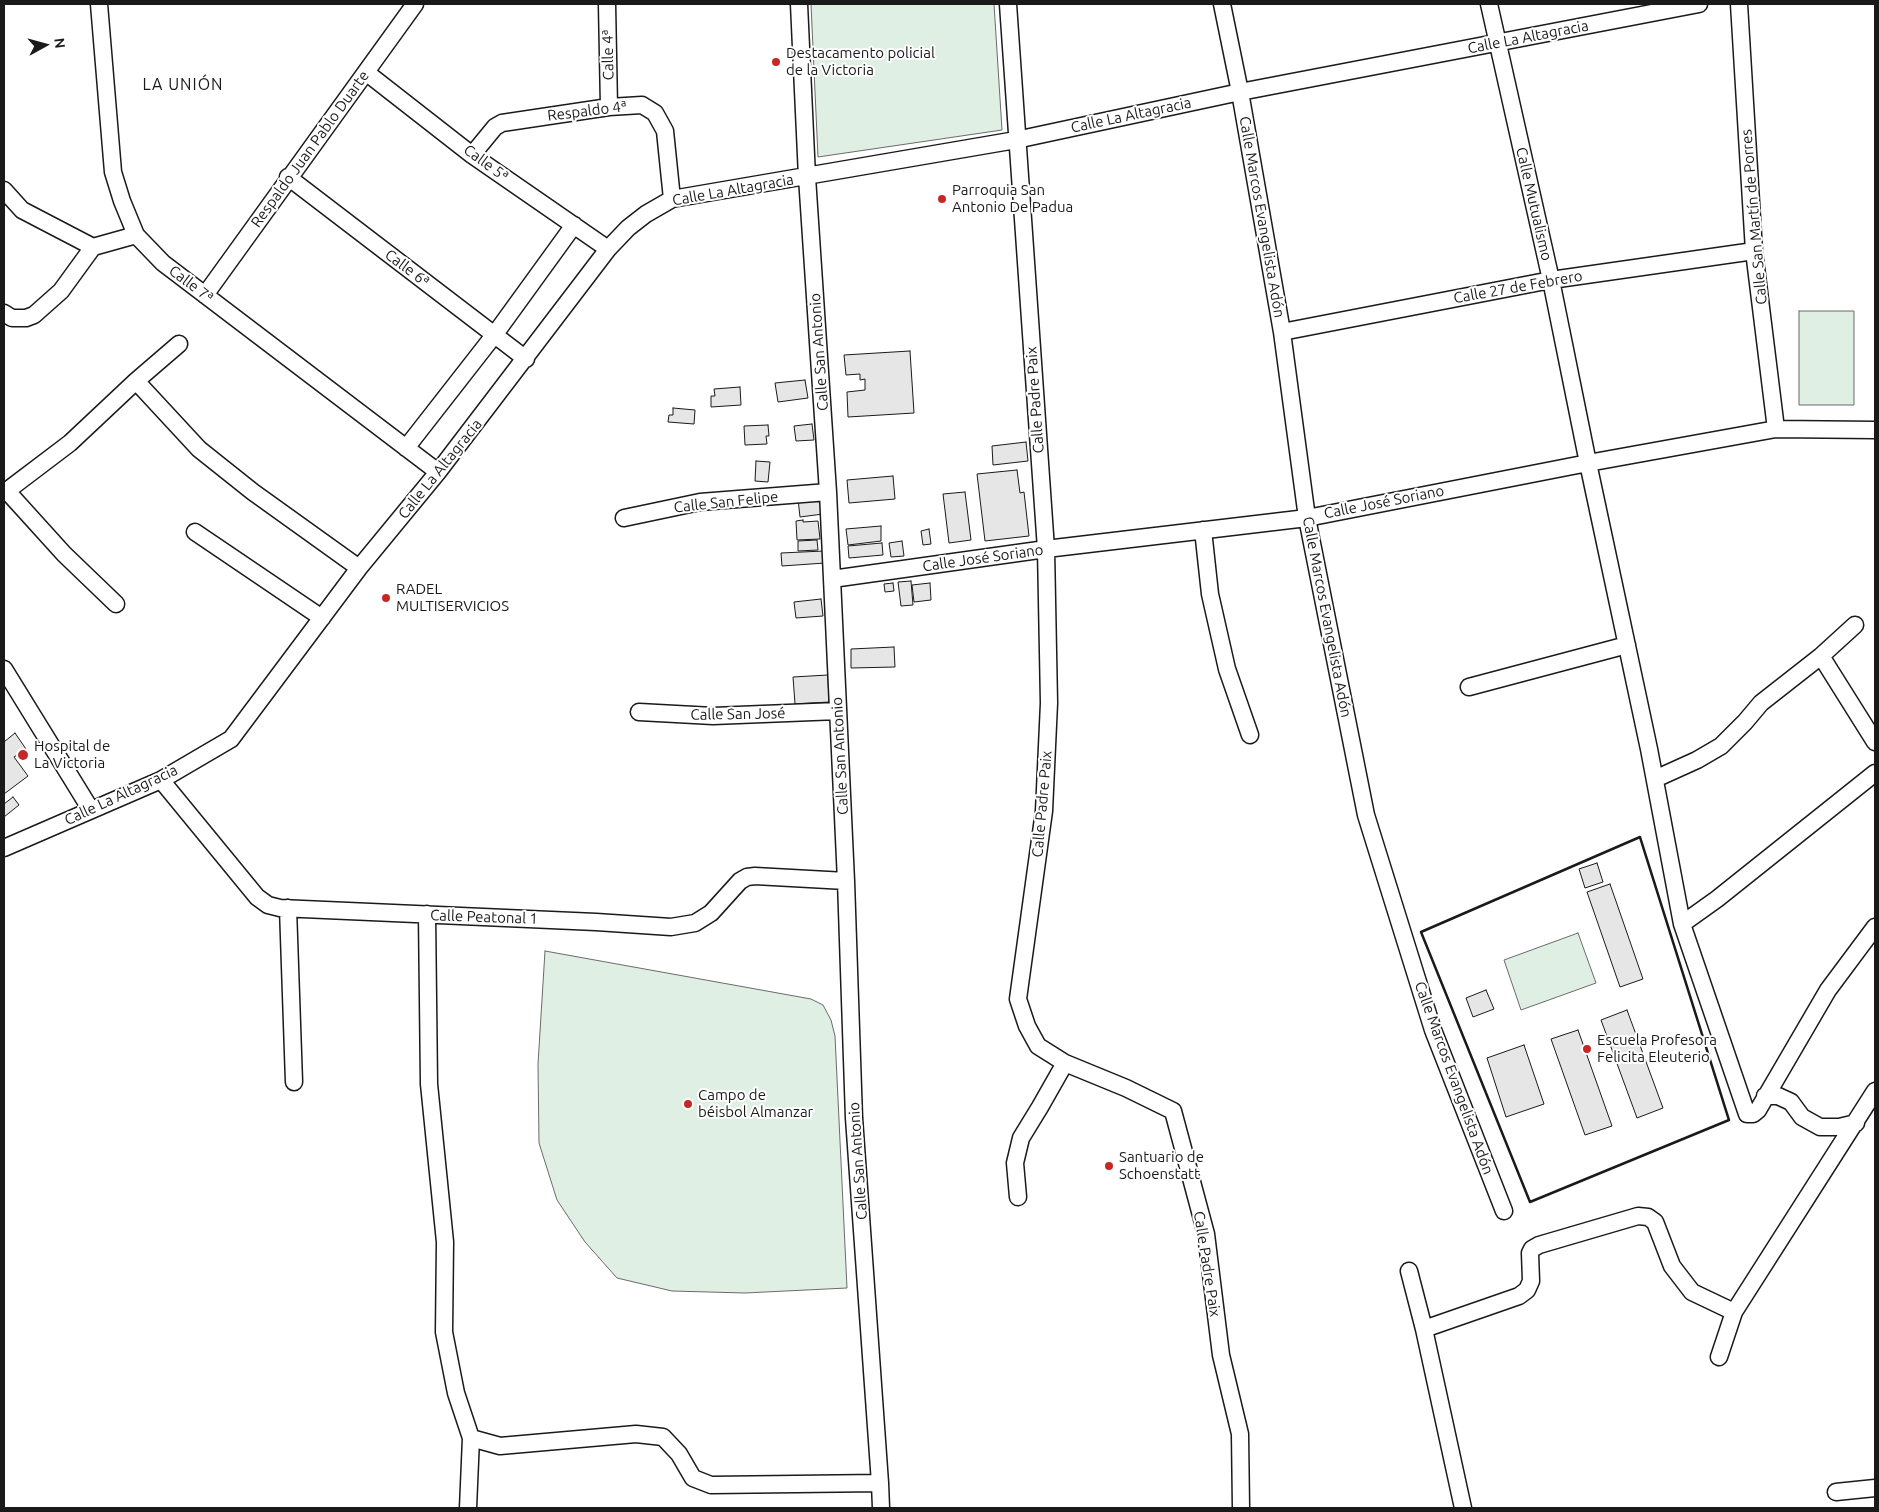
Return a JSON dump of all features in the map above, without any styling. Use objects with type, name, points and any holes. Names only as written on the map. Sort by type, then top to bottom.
[{"type":"street","name":"Calle 7ª","points":[[99,4],[113,172],[136,235],[163,263],[438,472]]},
{"type":"street","name":"Respaldo Juan Pablo Duarte","points":[[205,295],[414,4]]},
{"type":"street","name":"Calle 4ª","points":[[607,4],[609,107]]},
{"type":"street","name":"Calle San Antonio","points":[[798,4],[807,177],[828,492],[846,881],[854,1118],[880,1483],[880,1508]]},
{"type":"street","name":"Calle Padre Paix","points":[[1008,4],[1046,549],[1049,703],[1044,812],[1018,999],[1027,1026],[1038,1046],[1065,1063],[1126,1088],[1174,1111],[1206,1234],[1221,1355],[1240,1434],[1241,1508]]},
{"type":"street","name":"Calle Marcos Evangelista Adón","points":[[1222,4],[1240,92],[1282,332],[1306,518],[1366,815],[1433,1030],[1504,1212]]},
{"type":"street","name":"Calle Mutualismo","points":[[1490,4],[1497,43],[1551,280],[1655,779],[1682,924],[1747,1114],[1754,1113],[1766,1096]]},
{"type":"street","name":"Calle La Altagracia","points":[[4,848],[161,780],[231,739],[359,568],[438,472],[608,249],[628,228],[646,214],[672,199],[1016,140],[1240,92],[1698,4]]},
{"type":"street","name":"Calle San Martín de Porres","points":[[1739,4],[1754,251],[1776,429]]},
{"type":"street","name":"Calle 5ª","points":[[366,73],[472,155],[608,249]]},
{"type":"street","name":"Respaldo 4ª","points":[[472,155],[498,124],[609,107],[642,105],[654,113],[665,131],[672,199]]},
{"type":"street","name":"Calle 6ª","points":[[288,177],[526,359]]},
{"type":"street","points":[[4,190],[22,210],[93,247]]},
{"type":"street","points":[[406,448],[495,334],[574,225]]},
{"type":"street","points":[[4,313],[12,318],[26,318],[34,315],[61,291],[93,247],[136,235]]},
{"type":"street","name":"Calle 27 de Febrero","points":[[1282,332],[1551,280],[1754,251]]},
{"type":"street","points":[[116,604],[64,554],[5,492],[70,443],[136,381],[179,344]]},
{"type":"street","points":[[136,381],[199,449],[253,492],[359,568]]},
{"type":"street","name":"Calle José Soriano","points":[[832,578],[1046,549],[1306,518],[1588,463],[1776,429],[1875,430]]},
{"type":"street","name":"Calle San Felipe","points":[[624,518],[700,502],[828,492]]},
{"type":"street","points":[[1203,530],[1210,594],[1227,669],[1250,735]]},
{"type":"street","points":[[195,532],[322,618]]},
{"type":"street","points":[[1655,779],[1697,760],[1721,746],[1761,703],[1821,656],[1855,625]]},
{"type":"street","points":[[1469,687],[1627,645]]},
{"type":"street","points":[[1821,656],[1875,742]]},
{"type":"street","points":[[4,669],[91,810]]},
{"type":"street","name":"Calle San José","points":[[639,712],[713,716],[838,711]]},
{"type":"street","points":[[1682,924],[1717,900],[1875,773]]},
{"type":"street","name":"Calle Peatonal 1","points":[[161,780],[257,898],[268,905],[288,908],[671,927],[695,923],[711,913],[740,881],[747,877],[846,881]]},
{"type":"street","points":[[288,908],[294,1082]]},
{"type":"street","points":[[426,914],[429,1084],[445,1242],[444,1332],[456,1393],[471,1438],[468,1508]]},
{"type":"street","points":[[1766,1096],[1828,990],[1875,927]]},
{"type":"street","points":[[1018,1196],[1015,1162],[1021,1138],[1065,1063]]},
{"type":"street","points":[[1719,1357],[1734,1312],[1856,1124],[1875,1091]]},
{"type":"street","points":[[1766,1096],[1778,1096],[1791,1102],[1802,1117],[1820,1127],[1839,1127],[1856,1124]]},
{"type":"street","points":[[1424,1329],[1519,1296],[1527,1290],[1531,1281],[1530,1253],[1532,1249],[1539,1245],[1638,1216],[1648,1217],[1655,1222],[1672,1266],[1692,1292],[1734,1312]]},
{"type":"street","points":[[1409,1271],[1424,1329],[1463,1508]]},
{"type":"street","points":[[471,1438],[500,1446],[636,1434],[663,1437],[679,1454],[693,1478],[711,1485],[880,1483]]},
{"type":"street","points":[[1836,1492],[1875,1488]]},
{"type":"green space","points":[[811,4],[994,4],[1002,130],[818,157]]},
{"type":"green space","points":[[1799,311],[1854,311],[1854,405],[1799,405]]},
{"type":"green space","points":[[1578,933],[1596,983],[1521,1010],[1504,960]]},
{"type":"green space","name":"Campo de béisbol Almanzar","points":[[545,951],[811,999],[823,1005],[831,1020],[835,1036],[847,1288],[745,1293],[672,1291],[617,1278],[585,1242],[557,1200],[539,1143],[538,1064]]},
{"type":"building","points":[[910,351],[914,413],[848,417],[847,392],[865,390],[865,379],[860,380],[860,374],[846,375],[844,355]]},
{"type":"building","points":[[805,380],[808,398],[778,402],[775,383]]},
{"type":"building","points":[[740,387],[741,405],[711,407],[711,396],[715,396],[714,389]]},
{"type":"building","points":[[673,408],[695,410],[694,424],[668,422],[669,415],[673,415]]},
{"type":"building","points":[[812,424],[814,440],[796,441],[794,426]]},
{"type":"building","points":[[768,425],[769,436],[766,436],[767,444],[745,445],[744,426]]},
{"type":"building","points":[[1026,442],[1028,461],[993,465],[992,446]]},
{"type":"building","points":[[756,461],[770,462],[768,482],[755,481]]},
{"type":"building","points":[[1017,470],[1020,493],[1024,492],[1029,536],[985,541],[977,474]]},
{"type":"building","points":[[893,476],[895,499],[849,503],[847,480]]},
{"type":"building","points":[[965,492],[971,540],[949,543],[943,494]]},
{"type":"building","points":[[821,496],[823,514],[800,517],[798,499]]},
{"type":"building","points":[[803,520],[803,522],[818,521],[820,539],[797,540],[796,521]]},
{"type":"building","points":[[881,526],[881,541],[848,545],[846,529]]},
{"type":"building","points":[[929,529],[931,544],[923,545],[921,531]]},
{"type":"building","points":[[817,540],[818,550],[798,551],[798,541]]},
{"type":"building","points":[[902,541],[904,556],[891,557],[889,543]]},
{"type":"building","points":[[882,543],[883,555],[849,558],[848,546]]},
{"type":"building","points":[[824,551],[825,563],[782,566],[781,553]]},
{"type":"building","points":[[911,581],[913,605],[901,606],[898,582]]},
{"type":"building","points":[[893,583],[894,591],[885,592],[884,584]]},
{"type":"building","points":[[930,583],[931,600],[914,602],[912,585]]},
{"type":"building","points":[[821,599],[823,616],[796,618],[794,602]]},
{"type":"building","points":[[894,647],[895,667],[851,668],[851,649]]},
{"type":"building","points":[[828,675],[829,702],[795,704],[793,677]]},
{"type":"building","points":[[15,733],[26,749],[14,757],[28,776],[4,794],[4,742]]},
{"type":"building","points":[[13,797],[19,805],[4,817],[4,804]]},
{"type":"building","points":[[1597,863],[1603,882],[1585,888],[1579,869]]},
{"type":"building","points":[[1610,884],[1643,979],[1620,987],[1587,892]]},
{"type":"building","points":[[1486,990],[1494,1009],[1473,1017],[1466,998]]},
{"type":"building","points":[[1627,1010],[1663,1108],[1637,1118],[1601,1020]]},
{"type":"building","points":[[1578,1030],[1612,1126],[1585,1135],[1551,1039]]},
{"type":"building","points":[[1524,1045],[1544,1104],[1506,1117],[1487,1058]]},
{"type":"wall","points":[[1640,837],[1729,1120],[1530,1202],[1421,932],[1640,837]]},
{"type":"place","name":"Destacamento policial de la Victoria","points":[[776,62]]},
{"type":"place","name":"Parroquia San Antonio De Padua","points":[[942,199]]},
{"type":"place","name":"RADEL MULTISERVICIOS","points":[[386,598]]},
{"type":"place","name":"Hospital de La Victoria","points":[[23,755]]},
{"type":"place","name":"Escuela Profesora Felicita Eleuterio","points":[[1587,1049]]},
{"type":"place","name":"Campo de béisbol Almanzar","points":[[688,1104]]},
{"type":"place","name":"Santuario de Schoenstatt","points":[[1109,1166]]},
{"type":"district","name":"LA UNIÓN","points":[[183,85]]}]
